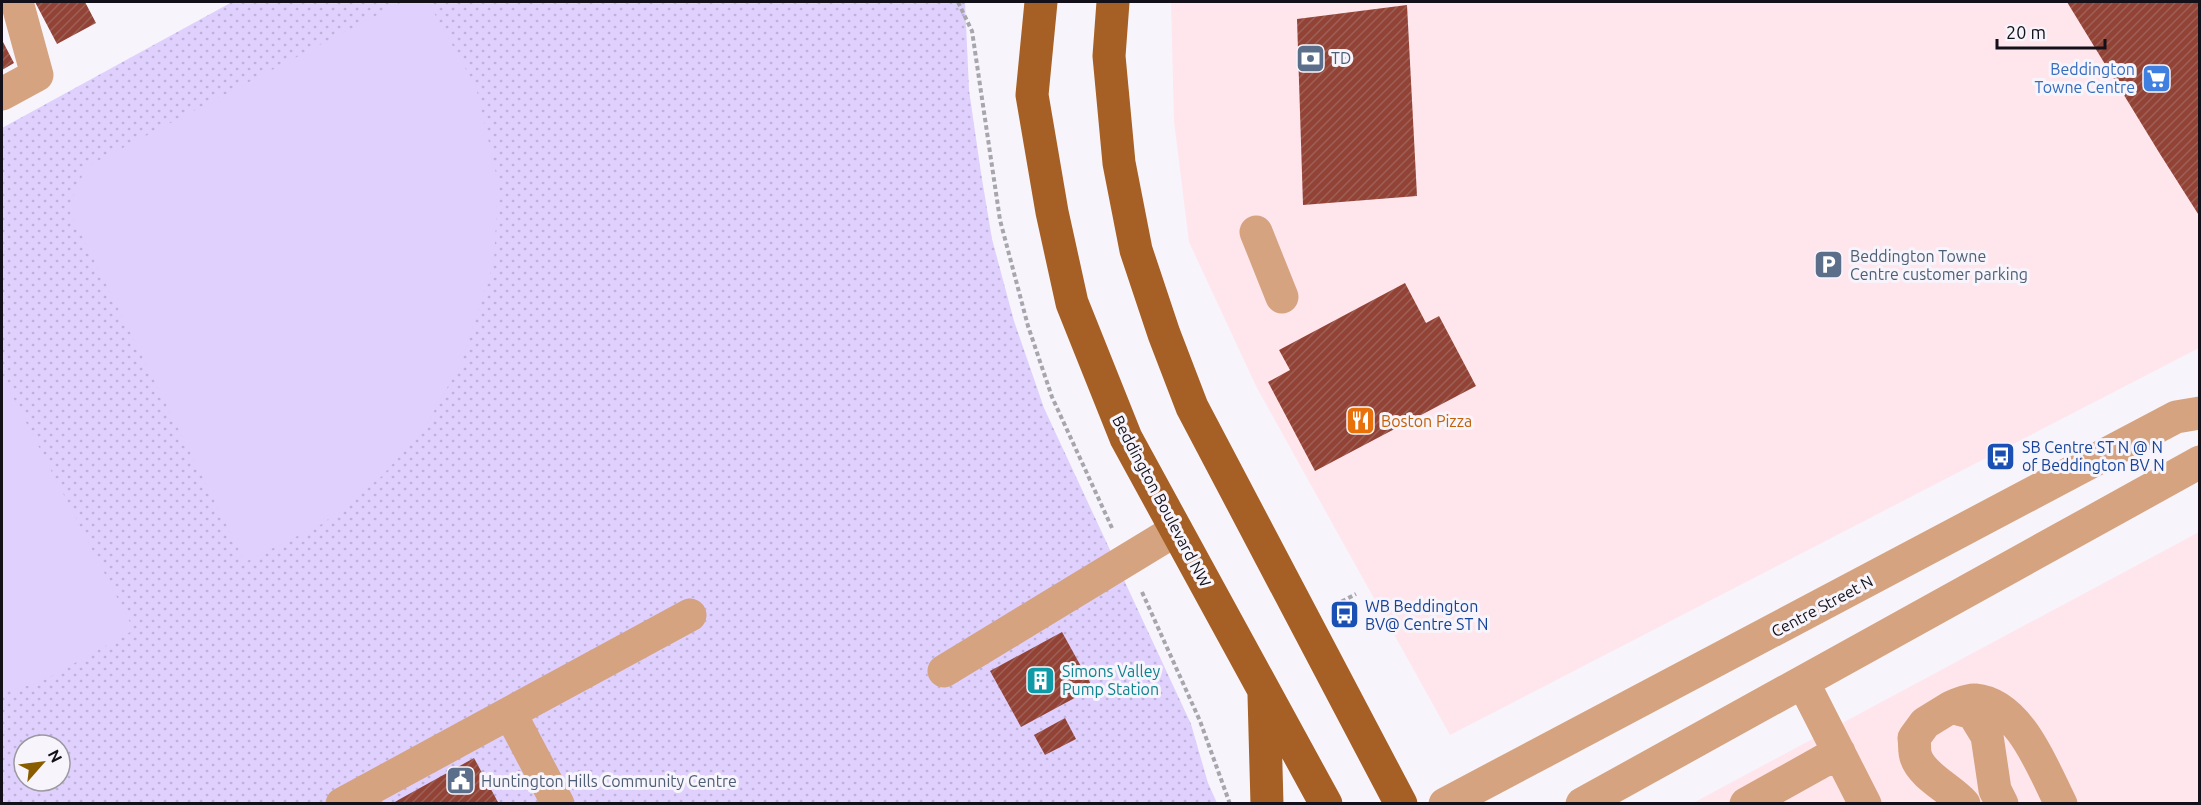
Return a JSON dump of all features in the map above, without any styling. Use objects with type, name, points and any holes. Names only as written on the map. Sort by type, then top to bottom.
[{"type":"main road","name":"Beddington Boulevard NW","points":[[1041,2],[1032,95],[1052,212],[1072,303],[1126,438],[1326,804]]},
{"type":"main road","points":[[1113,2],[1109,56],[1119,164],[1136,250],[1164,334],[1192,407],[1401,804]]},
{"type":"main road","points":[[1264,690],[1266,804]]},
{"type":"street","points":[[2,94],[37,75],[17,2]]},
{"type":"street","points":[[1256,232],[1282,297]]},
{"type":"street","name":"Centre Street N","points":[[1445,804],[2176,417],[2199,413]]},
{"type":"street","points":[[1582,804],[2199,462]]},
{"type":"street","points":[[945,671],[1176,530]]},
{"type":"street","points":[[342,804],[690,615]]},
{"type":"street","points":[[1803,682],[1865,804]]},
{"type":"street","points":[[1964,804],[1954,793],[1932,778],[1916,758],[1914,738],[1925,723],[1951,707],[1974,699],[1994,705],[2009,715],[2022,730],[2061,804]]},
{"type":"street","points":[[1951,707],[1973,713],[1987,736],[1995,790],[2002,804]]},
{"type":"street","points":[[510,713],[558,804]]},
{"type":"street","points":[[1746,804],[1839,752]]},
{"type":"path","points":[[958,2],[972,31]]},
{"type":"shaded area","points":[[232,2],[965,2],[969,90],[981,173],[992,239],[1014,321],[1044,408],[1191,724],[1208,783],[1217,803],[2,804],[2,128]]},
{"type":"shaded area","points":[[402,2],[428,2],[476,87],[498,182],[494,262],[461,363],[424,429],[381,477],[322,524],[245,562],[68,208],[86,167]]},
{"type":"shaded area","name":"Beddington Towne Centre","points":[[1171,2],[2199,2],[2199,348],[1450,735],[1257,388],[1189,242],[1174,121]]},
{"type":"shaded area","points":[[2,376],[134,630],[39,683],[2,692]]},
{"type":"shaded area","points":[[2199,532],[2199,803],[1693,803]]},
{"type":"building","points":[[35,2],[85,2],[96,23],[57,44]]},
{"type":"building","name":"Beddington Towne Centre","points":[[2067,2],[2200,2],[2200,217],[2160,154]]},
{"type":"building","points":[[1407,5],[1417,196],[1303,205],[1297,19]]},
{"type":"building","points":[[2,40],[14,63],[2,70]]},
{"type":"building","points":[[1405,283],[1426,323],[1439,316],[1476,386],[1315,471],[1268,382],[1290,370],[1279,350]]},
{"type":"building","name":"Simons Valley Pump Station","points":[[1062,632],[1093,688],[1021,727],[990,671]]},
{"type":"building","points":[[1065,718],[1076,739],[1045,755],[1034,735]]},
{"type":"building","name":"Huntington Hills Community Centre","points":[[474,758],[499,804],[391,804]]},
{"type":"place","name":"TD","points":[[1310,58]]},
{"type":"place","name":"Beddington Towne Centre","points":[[2156,78]]},
{"type":"place","name":"Beddington Towne Centre customer parking","points":[[1829,265]]},
{"type":"place","name":"Boston Pizza","points":[[1360,421]]},
{"type":"place","name":"SB Centre ST N @ N of Beddington BV N","points":[[2001,456]]},
{"type":"place","name":"WB Beddington BV@ Centre ST N","points":[[1344,615]]},
{"type":"place","name":"Simons Valley Pump Station","points":[[1041,680]]},
{"type":"place","name":"Huntington Hills Community Centre","points":[[460,781]]}]
